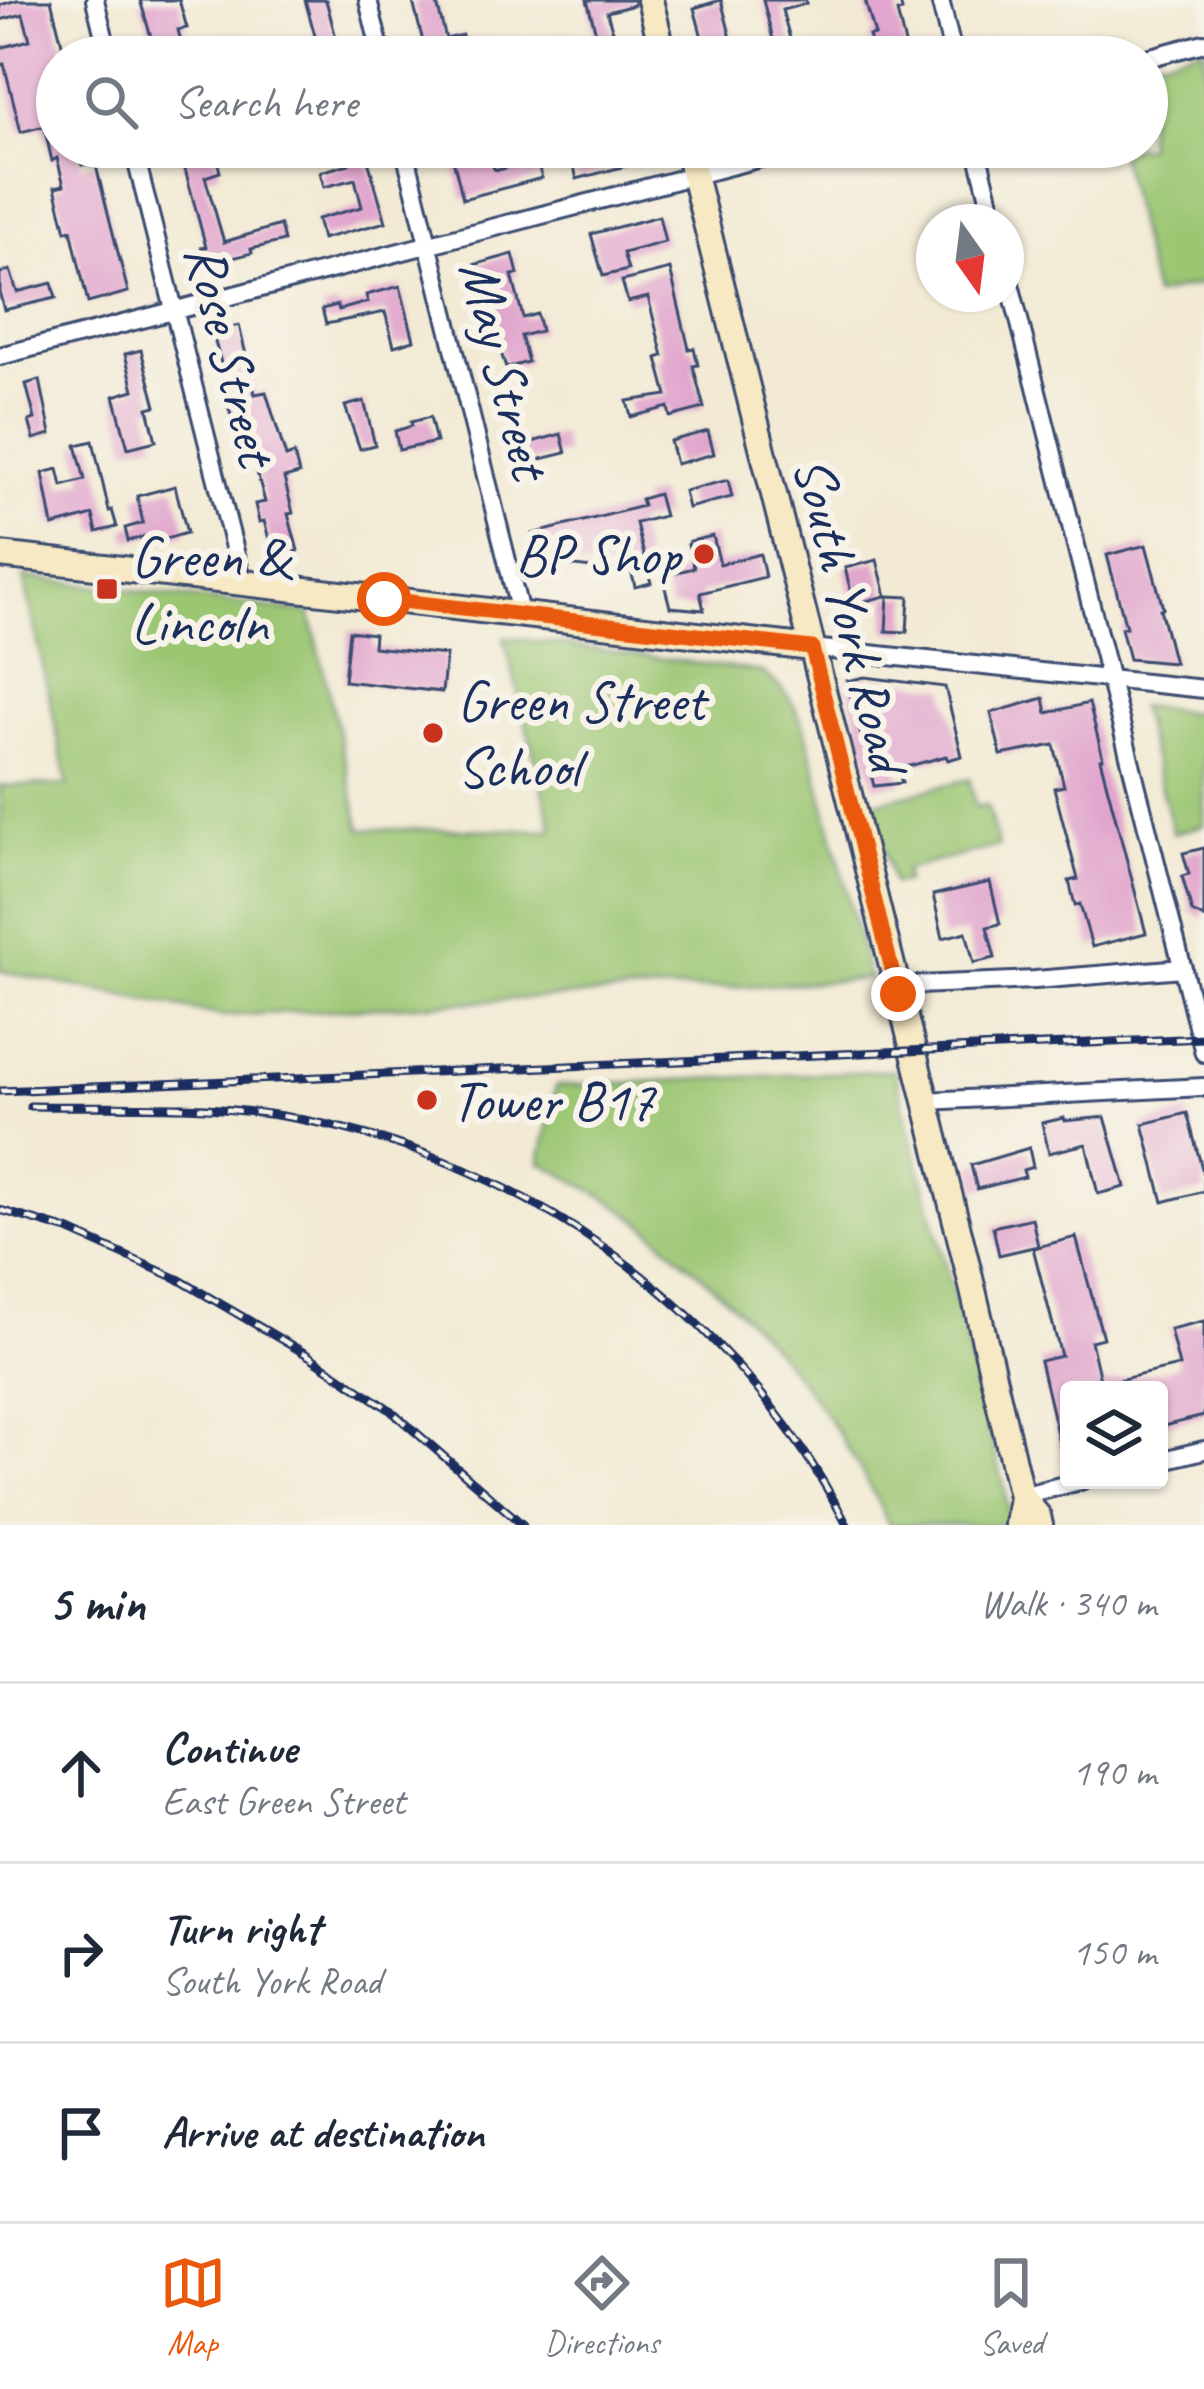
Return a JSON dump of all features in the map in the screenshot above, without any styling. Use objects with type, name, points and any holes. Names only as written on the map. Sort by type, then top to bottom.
[{"type":"main road","points":[[650,0],[659,36]]},
{"type":"main road","name":"South York Road","points":[[692,168],[1021,1496]]},
{"type":"main road","points":[[0,555],[812,648]]},
{"type":"main road","points":[[1017,1525],[1021,1496]]},
{"type":"main road","points":[[1021,1496],[1040,1525]]},
{"type":"street","points":[[95,0],[104,36]]},
{"type":"street","points":[[368,0],[377,36]]},
{"type":"street","points":[[940,0],[949,36]]},
{"type":"street","points":[[1168,53],[1204,44]]},
{"type":"street","name":"Rose Street","points":[[138,168],[243,583]]},
{"type":"street","name":"May Street","points":[[409,168],[520,613]]},
{"type":"street","points":[[0,356],[724,168]]},
{"type":"street","points":[[981,168],[990,204]]},
{"type":"street","points":[[1017,312],[1204,1053]]},
{"type":"street","points":[[812,648],[1204,688]]},
{"type":"street","points":[[898,994],[917,985],[1183,968]]},
{"type":"street","points":[[926,1101],[1204,1087]]},
{"type":"street","points":[[1168,1459],[1204,1450]]},
{"type":"street","points":[[1021,1496],[1060,1486]]},
{"type":"green space","points":[[1204,47],[1204,283],[1154,296],[1123,168],[1168,168],[1168,56]]},
{"type":"green space","points":[[24,577],[310,613],[361,829],[553,830],[504,637],[762,672],[790,700],[807,735],[869,979],[223,1016],[0,971],[0,786],[68,785]]},
{"type":"green space","points":[[1139,706],[1204,714],[1204,825],[1173,833]]},
{"type":"green space","points":[[969,779],[976,807],[987,805],[998,846],[904,870],[906,881],[893,884],[873,803]]},
{"type":"green space","points":[[894,1070],[1005,1490],[1010,1525],[889,1525],[826,1415],[745,1317],[634,1217],[540,1162],[556,1086]]},
{"type":"building","points":[[51,0],[60,36],[36,36],[36,128],[21,132],[4,64],[0,65],[0,48],[30,40],[23,14],[0,20],[0,5]]},
{"type":"building","points":[[140,0],[179,0],[187,28],[178,30],[179,36],[151,36]]},
{"type":"building","points":[[305,0],[326,0],[335,36],[315,36]]},
{"type":"building","points":[[436,0],[445,36],[422,36],[413,2]]},
{"type":"building","points":[[587,0],[634,0],[634,5],[607,12],[614,36],[586,36],[596,33]]},
{"type":"building","points":[[721,0],[730,36],[702,36],[694,8]]},
{"type":"building","points":[[763,0],[805,0],[806,4],[782,10],[789,36],[772,36]]},
{"type":"building","points":[[865,0],[900,0],[902,11],[897,12],[903,36],[869,36],[875,35]]},
{"type":"building","points":[[60,168],[97,168],[128,292],[88,303],[71,230],[66,231],[55,187],[64,185]]},
{"type":"building","points":[[185,168],[219,168],[220,172],[205,177],[224,242],[280,225],[284,241],[206,265],[201,248],[206,247]]},
{"type":"building","points":[[370,168],[386,222],[322,239],[317,219],[362,207],[355,179],[324,187],[320,172]]},
{"type":"building","points":[[455,168],[539,168],[542,178],[463,199]]},
{"type":"building","points":[[574,168],[618,168],[577,179]]},
{"type":"building","points":[[659,216],[665,242],[623,253],[628,270],[603,276],[591,234]]},
{"type":"building","points":[[513,254],[518,274],[512,275],[523,318],[537,314],[541,331],[521,336],[528,362],[506,368],[473,265]]},
{"type":"building","points":[[670,269],[689,349],[694,348],[698,365],[693,366],[704,408],[670,417],[668,407],[631,417],[627,401],[667,395],[648,297],[628,302],[622,281]]},
{"type":"building","points":[[10,270],[17,292],[52,283],[56,298],[4,310],[0,273]]},
{"type":"building","points":[[400,286],[414,340],[394,346],[385,312],[326,324],[322,309],[368,302],[366,295]]},
{"type":"building","points":[[239,325],[255,394],[266,392],[286,457],[294,454],[299,474],[284,478],[298,551],[274,557],[255,504],[265,502],[252,453],[243,456],[212,332]]},
{"type":"building","points":[[141,350],[156,406],[148,408],[156,441],[128,448],[114,396],[134,390],[125,354]]},
{"type":"building","points":[[40,380],[51,434],[34,439],[29,421],[35,419],[26,384]]},
{"type":"building","points":[[364,401],[375,445],[360,449],[345,406]]},
{"type":"building","points":[[430,417],[436,442],[399,450],[395,431]]},
{"type":"building","points":[[708,431],[714,454],[676,464],[670,441]]},
{"type":"building","points":[[561,434],[566,453],[525,463],[521,445]]},
{"type":"building","points":[[93,441],[117,527],[97,532],[93,515],[53,526],[43,473],[58,469],[62,486],[85,480],[76,445]]},
{"type":"building","points":[[728,480],[732,497],[688,508],[684,491]]},
{"type":"building","points":[[175,486],[187,533],[154,542],[152,535],[128,541],[125,528],[143,523],[137,496]]},
{"type":"building","points":[[658,494],[664,516],[636,523],[651,583],[635,587],[630,566],[610,570],[539,562],[532,534],[643,506],[641,499]]},
{"type":"building","points":[[713,536],[720,564],[760,554],[765,577],[700,593],[704,610],[670,607],[662,576],[694,568],[688,544]]},
{"type":"building","points":[[1146,545],[1174,663],[1129,659],[1121,628],[1126,627],[1107,555]]},
{"type":"building","points":[[877,560],[886,596],[854,604],[845,568]]},
{"type":"building","points":[[888,596],[909,597],[907,632],[886,631]]},
{"type":"building","points":[[349,631],[374,634],[373,647],[446,655],[442,692],[344,681]]},
{"type":"building","points":[[865,677],[945,687],[962,756],[898,769],[902,783],[874,786],[847,681]]},
{"type":"building","points":[[1044,698],[1047,713],[1089,703],[1146,933],[1092,947],[1069,881],[1078,879],[1054,788],[1064,786],[1054,745],[1001,755],[991,713]]},
{"type":"building","points":[[1204,848],[1204,918],[1192,912],[1182,876],[1189,874],[1183,853]]},
{"type":"building","points":[[990,882],[1000,924],[987,927],[995,958],[974,963],[966,932],[943,938],[933,895]]},
{"type":"building","points":[[1187,1113],[1204,1191],[1163,1202],[1143,1124]]},
{"type":"building","points":[[1105,1117],[1125,1187],[1098,1194],[1086,1144],[1049,1153],[1042,1123]]},
{"type":"building","points":[[1029,1148],[1033,1167],[1023,1170],[1025,1177],[977,1189],[971,1165]]},
{"type":"building","points":[[1032,1218],[1038,1246],[999,1255],[993,1227]]},
{"type":"building","points":[[1076,1237],[1103,1338],[1091,1341],[1100,1381],[1060,1381],[1060,1447],[1040,1361],[1061,1356],[1033,1248]]},
{"type":"building","points":[[1204,1321],[1204,1416],[1168,1425],[1168,1381],[1114,1381],[1179,1366],[1170,1329]]},
{"type":"railway","points":[[0,1091],[1204,1038]]},
{"type":"railway","points":[[30,1106],[184,1107],[276,1115],[366,1135],[452,1164],[534,1204],[611,1252],[681,1309],[744,1374],[800,1446],[847,1525]]},
{"type":"railway","points":[[0,1210],[68,1230],[178,1279],[306,1354],[389,1409],[523,1525]]},
{"type":"place","name":"BP Shop","points":[[704,554]]},
{"type":"place","name":"Green & Lincoln","points":[[107,589]]},
{"type":"place","name":"Green Street School","points":[[433,733]]},
{"type":"place","name":"Tower B17","points":[[427,1100]]},
{"type":"route","points":[[384,599],[812,648],[898,994]]}]
